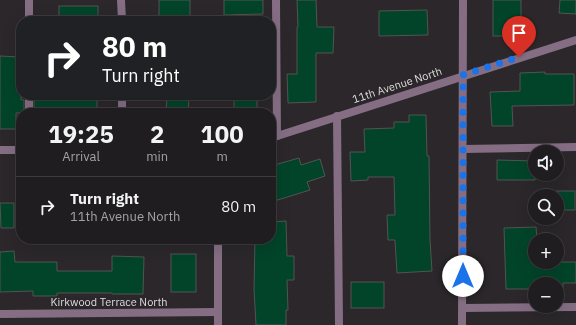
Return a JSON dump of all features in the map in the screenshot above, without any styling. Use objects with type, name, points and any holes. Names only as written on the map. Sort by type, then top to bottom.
[{"type":"street","points":[[29,0],[29,16]]},
{"type":"street","points":[[121,0],[122,16]]},
{"type":"street","points":[[276,0],[276,16]]},
{"type":"street","points":[[462,325],[463,0]]},
{"type":"street","name":"11th Avenue North","points":[[276,136],[463,75],[576,40]]},
{"type":"street","points":[[337,116],[339,325]]},
{"type":"street","points":[[463,149],[576,146]]},
{"type":"street","points":[[0,150],[16,150]]},
{"type":"street","points":[[218,244],[218,325]]},
{"type":"street","points":[[463,308],[576,307]]},
{"type":"street","name":"Kirkwood Terrace North","points":[[0,314],[218,312]]},
{"type":"building","points":[[159,0],[190,0],[190,16],[159,16]]},
{"type":"building","points":[[224,0],[263,0],[263,14],[224,15]]},
{"type":"building","points":[[297,0],[316,0],[317,27],[334,27],[333,53],[316,53],[316,102],[288,103],[287,74],[297,74]]},
{"type":"building","points":[[493,0],[521,0],[521,36],[493,36]]},
{"type":"building","points":[[560,0],[576,0],[576,14],[559,13]]},
{"type":"building","points":[[59,6],[98,6],[98,16],[59,16]]},
{"type":"building","points":[[427,10],[428,35],[379,36],[379,11]]},
{"type":"building","points":[[0,56],[16,57],[16,100],[24,100],[24,108],[16,108],[16,129],[0,129]]},
{"type":"building","points":[[545,72],[545,74],[574,74],[574,105],[512,106],[513,126],[492,126],[490,92],[520,91],[520,73]]},
{"type":"building","points":[[34,100],[97,100],[97,108],[34,108]]},
{"type":"building","points":[[167,100],[189,100],[188,108],[166,108]]},
{"type":"building","points":[[234,100],[257,100],[257,108],[234,108]]},
{"type":"building","points":[[409,115],[426,115],[427,156],[429,156],[432,271],[397,273],[395,240],[388,240],[387,215],[395,215],[394,177],[368,177],[368,180],[351,181],[350,152],[365,152],[364,129],[394,128],[394,122],[409,122]]},
{"type":"building","points":[[299,158],[301,165],[320,159],[325,176],[307,182],[310,190],[276,200],[276,165]]},
{"type":"building","points":[[497,160],[528,161],[528,180],[497,180]]},
{"type":"building","points":[[564,191],[575,191],[575,210],[564,210]]},
{"type":"building","points":[[0,203],[14,203],[14,228],[1,228]]},
{"type":"building","points":[[286,221],[287,256],[294,256],[294,280],[287,280],[288,310],[286,310],[286,325],[256,325],[254,289],[255,244],[276,244],[276,222]]},
{"type":"building","points":[[536,227],[536,233],[528,233],[528,269],[564,269],[564,262],[576,262],[576,283],[564,283],[564,277],[528,277],[528,289],[506,289],[504,228]]},
{"type":"building","points":[[14,251],[15,262],[57,262],[57,271],[112,271],[112,256],[144,257],[143,294],[57,293],[57,296],[33,296],[33,291],[0,292],[0,252]]},
{"type":"building","points":[[171,254],[196,254],[196,292],[171,292]]},
{"type":"building","points":[[351,282],[384,282],[384,308],[351,308]]},
{"type":"route","points":[[463,276],[463,75],[519,57]]}]
